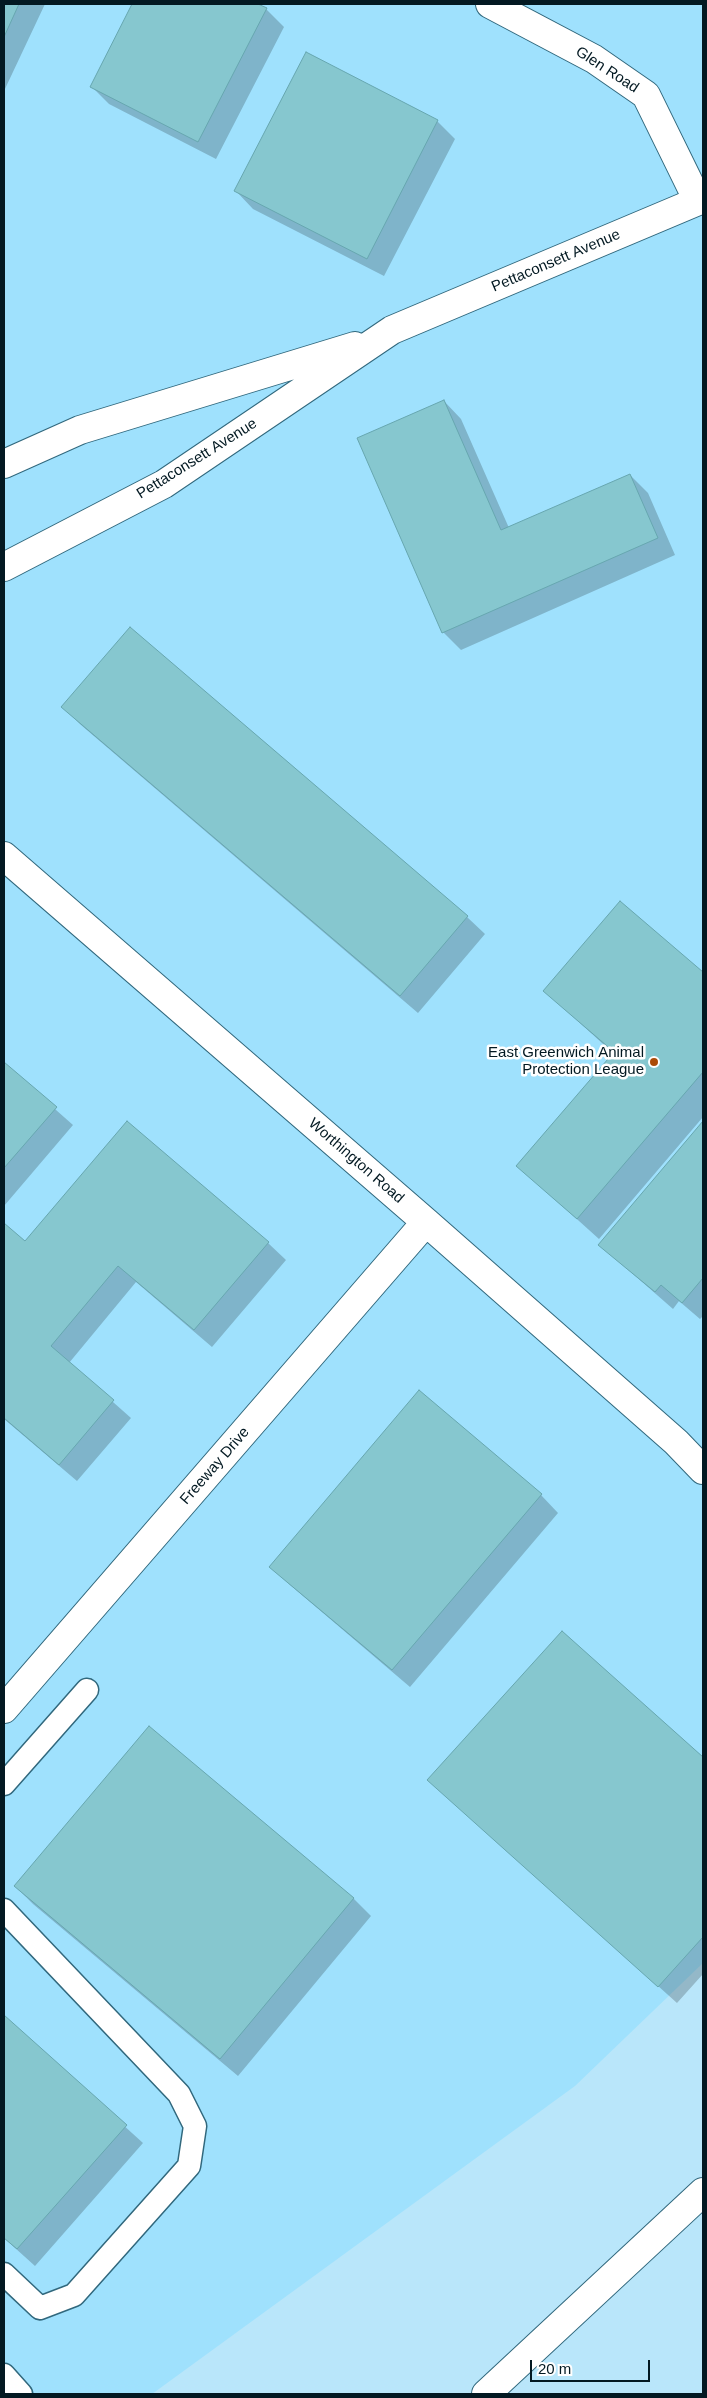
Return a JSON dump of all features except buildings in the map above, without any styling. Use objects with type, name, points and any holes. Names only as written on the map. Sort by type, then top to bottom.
[{"type":"main road","name":"Glen Road","points":[[490,4],[594,60],[646,95],[701,200]]},
{"type":"main road","name":"Pettaconsett Avenue","points":[[4,567],[164,484],[392,330],[701,200]]},
{"type":"main road","name":"Pettaconsett Avenue","points":[[4,464],[80,430],[382,338]]},
{"type":"main road","name":"Worthington Road","points":[[4,856],[426,1222],[676,1442],[703,1470]]},
{"type":"main road","name":"Freeway Drive","points":[[6,1702],[426,1222]]},
{"type":"main road","points":[[486,2394],[703,2192]]},
{"type":"lane","points":[[4,1784],[87,1690]]},
{"type":"lane","points":[[4,1910],[179,2094],[194,2126],[189,2166],[74,2295],[40,2308],[4,2274]]},
{"type":"lane","points":[[4,2375],[21,2394]]},
{"type":"shaded area","points":[[4,4],[703,4],[703,1963],[575,2086],[152,2394],[4,2394]]},
{"type":"place","name":"East Greenwich Animal Protection League","points":[[654,1062]]}]
